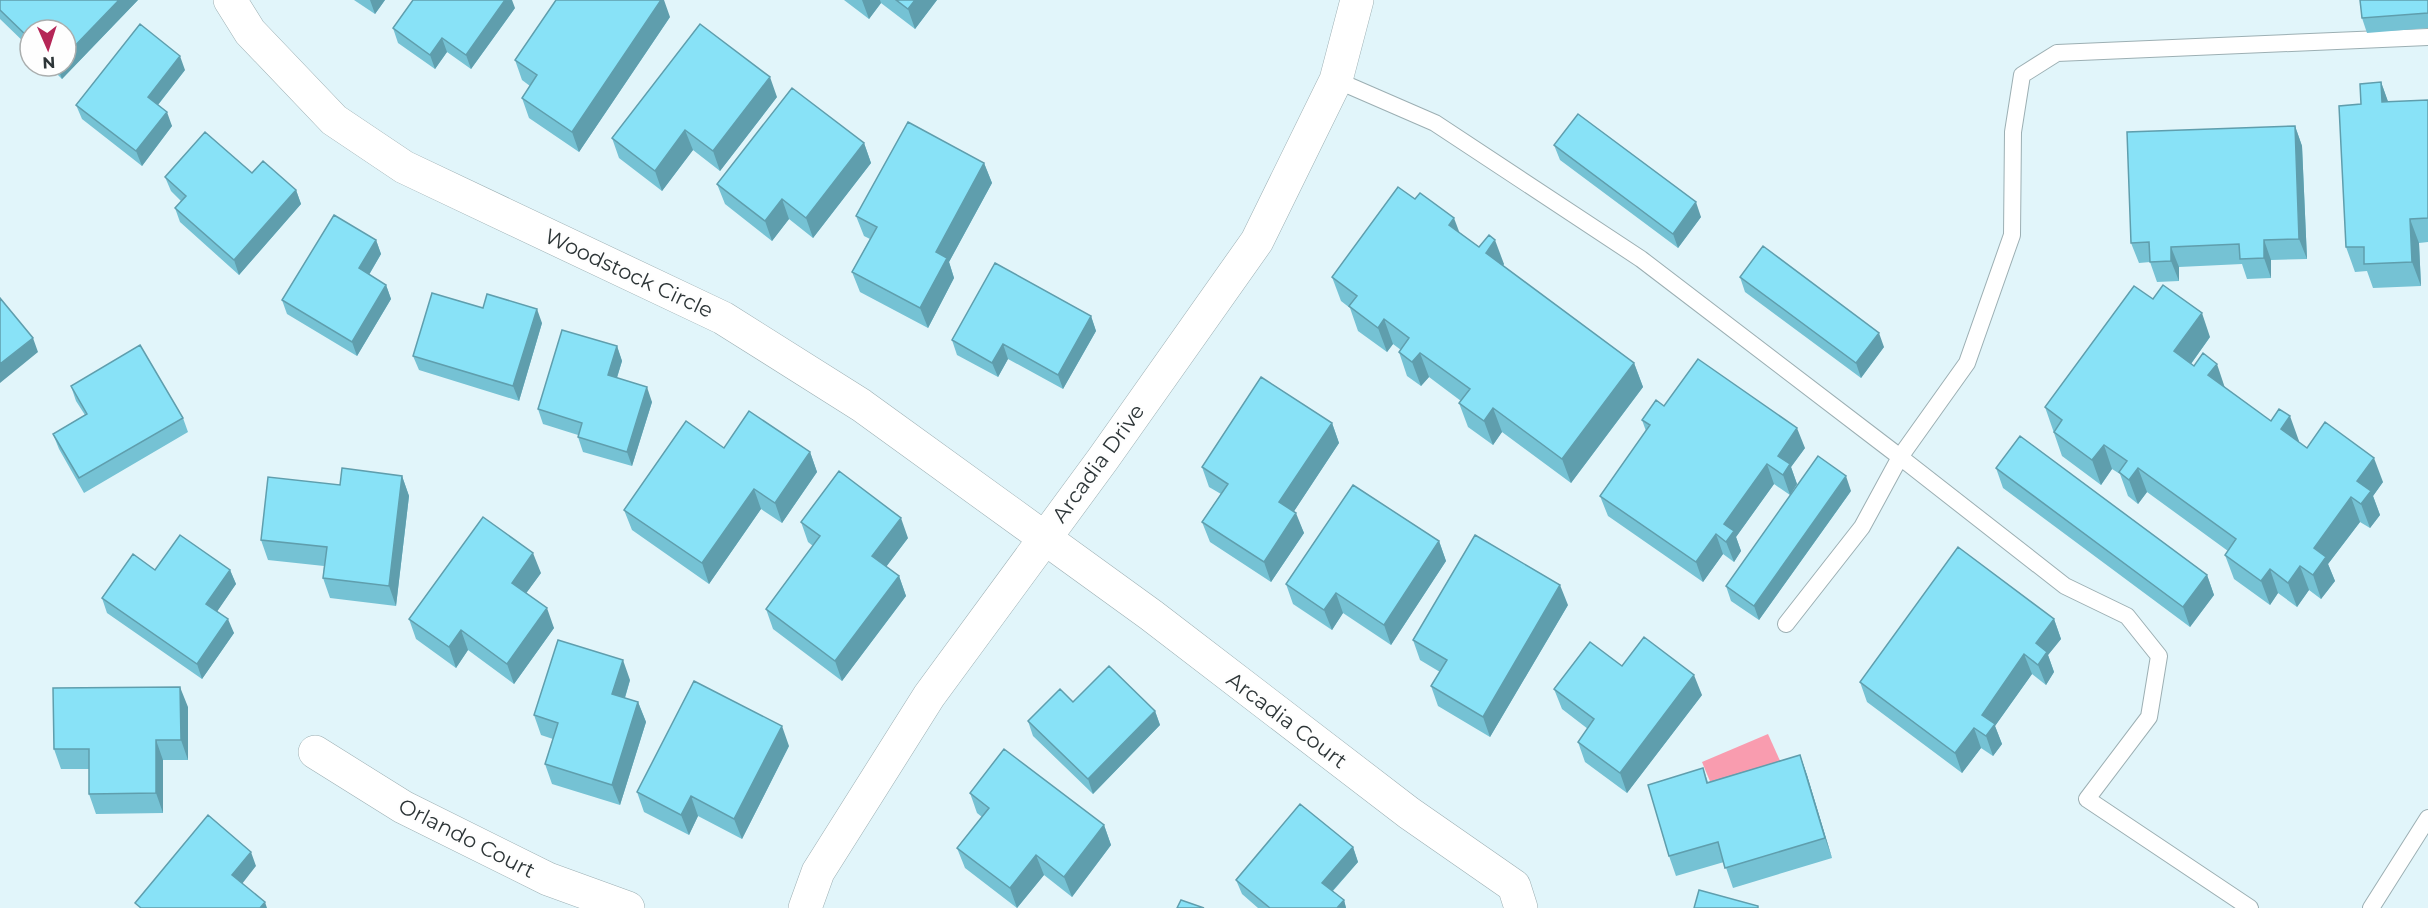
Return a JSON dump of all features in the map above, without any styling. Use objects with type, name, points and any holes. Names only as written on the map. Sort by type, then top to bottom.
[{"type":"street","name":"Woodstock Circle","points":[[230,0],[250,32],[334,120],[404,167],[723,318],[861,405],[1044,537]]},
{"type":"street","name":"Arcadia Drive","points":[[805,908],[818,872],[929,696],[1103,459],[1257,241],[1336,80],[1357,0]]},
{"type":"street","name":"Arcadia Court","points":[[1044,537],[1409,813],[1514,886],[1521,908]]},
{"type":"street","name":"Orlando Court","points":[[315,752],[403,807],[548,879],[628,908]]},
{"type":"lane","points":[[1786,624],[1862,527],[1900,457],[1967,363],[2012,235],[2013,132],[2022,75],[2056,53],[2428,37]]},
{"type":"lane","points":[[1336,80],[1435,123],[1631,253],[1900,457],[2065,586],[2127,616],[2158,656],[2149,717],[2087,800],[2250,908]]},
{"type":"lane","points":[[2371,908],[2428,818]]},
{"type":"shaded area","points":[[1768,734],[1781,763],[1714,791],[1702,762]]},
{"type":"building","points":[[0,0],[119,0],[78,43],[78,18],[18,18],[18,27],[0,10]]},
{"type":"building","points":[[413,0],[505,0],[466,55],[442,38],[430,55],[393,28]]},
{"type":"building","points":[[556,0],[661,0],[572,132],[522,98],[537,75],[515,60]]},
{"type":"building","points":[[896,0],[915,0],[908,9]]},
{"type":"building","points":[[2360,0],[2428,0],[2428,13],[2362,18]]},
{"type":"building","points":[[140,24],[180,56],[148,97],[167,112],[136,151],[76,105]]},
{"type":"building","points":[[700,24],[770,77],[713,151],[685,130],[655,171],[612,138]]},
{"type":"building","points":[[2381,82],[2382,102],[2428,100],[2428,218],[2410,219],[2412,262],[2364,264],[2364,247],[2346,247],[2339,106],[2361,104],[2360,84]]},
{"type":"building","points":[[792,88],[864,143],[806,218],[782,199],[765,221],[717,184]]},
{"type":"building","points":[[1578,114],[1696,202],[1673,234],[1554,145]]},
{"type":"building","points":[[908,122],[984,163],[936,252],[947,258],[920,308],[852,272],[877,227],[856,216]]},
{"type":"building","points":[[2295,126],[2299,239],[2264,240],[2264,258],[2240,259],[2239,244],[2171,247],[2171,261],[2150,262],[2149,242],[2131,243],[2127,132]]},
{"type":"building","points":[[205,132],[252,173],[263,161],[296,190],[234,260],[175,208],[186,196],[165,177]]},
{"type":"building","points":[[1398,187],[1415,199],[1420,193],[1454,218],[1449,225],[1479,247],[1489,235],[1495,240],[1486,253],[1634,363],[1562,459],[1493,408],[1484,421],[1459,403],[1470,389],[1420,353],[1412,362],[1399,352],[1409,338],[1384,319],[1378,328],[1349,306],[1357,296],[1332,277]]},
{"type":"building","points":[[334,215],[376,240],[359,268],[386,285],[352,342],[282,300]]},
{"type":"building","points":[[1763,246],[1879,333],[1856,363],[1740,277]]},
{"type":"building","points":[[995,263],[1091,316],[1058,375],[1003,344],[992,363],[952,340]]},
{"type":"building","points":[[2163,285],[2202,313],[2174,351],[2194,366],[2203,353],[2217,364],[2208,375],[2271,421],[2279,409],[2290,416],[2281,429],[2307,448],[2325,422],[2374,458],[2357,481],[2371,491],[2361,504],[2351,497],[2314,548],[2326,557],[2313,575],[2300,566],[2288,583],[2270,569],[2261,581],[2225,555],[2236,539],[2138,468],[2129,480],[2119,472],[2127,461],[2104,445],[2092,460],[2054,432],[2062,420],[2045,407],[2134,286],[2153,299]]},
{"type":"building","points":[[432,293],[483,308],[487,294],[537,309],[513,386],[413,356]]},
{"type":"building","points":[[0,298],[33,338],[0,364]]},
{"type":"building","points":[[562,330],[617,346],[608,375],[647,387],[627,452],[578,437],[582,423],[538,409]]},
{"type":"building","points":[[140,345],[183,418],[79,478],[53,434],[87,414],[71,386]]},
{"type":"building","points":[[1698,359],[1797,428],[1778,456],[1790,464],[1783,475],[1767,464],[1724,524],[1734,531],[1726,542],[1716,534],[1696,562],[1600,496],[1650,425],[1642,420],[1656,400],[1664,406]]},
{"type":"building","points":[[1261,377],[1332,423],[1279,502],[1296,513],[1264,562],[1202,522],[1228,484],[1202,467]]},
{"type":"building","points":[[749,411],[810,452],[775,503],[754,489],[702,563],[624,510],[686,421],[724,448]]},
{"type":"building","points":[[2020,436],[2207,575],[2183,607],[1996,468]]},
{"type":"building","points":[[1818,456],[1846,476],[1754,606],[1726,586]]},
{"type":"building","points":[[342,468],[402,476],[389,586],[323,578],[327,547],[261,540],[268,477],[340,485]]},
{"type":"building","points":[[839,471],[901,518],[872,556],[899,576],[835,661],[766,609],[820,536],[801,522]]},
{"type":"building","points":[[1353,485],[1439,541],[1384,625],[1336,593],[1324,610],[1286,584]]},
{"type":"building","points":[[483,517],[533,553],[512,583],[547,608],[507,664],[461,630],[449,647],[409,619]]},
{"type":"building","points":[[180,535],[230,570],[206,604],[228,619],[197,664],[102,598],[133,554],[155,570]]},
{"type":"building","points":[[1475,535],[1560,585],[1483,717],[1431,686],[1447,660],[1413,640]]},
{"type":"building","points":[[1958,547],[2054,619],[2036,643],[2047,652],[2038,665],[2024,654],[1982,715],[1995,724],[1986,736],[1974,728],[1955,753],[1860,682]]},
{"type":"building","points":[[1644,637],[1694,675],[1620,773],[1578,742],[1594,719],[1554,689],[1590,642],[1622,666]]},
{"type":"building","points":[[558,640],[623,660],[612,694],[638,702],[612,785],[545,764],[558,723],[534,715]]},
{"type":"building","points":[[1109,666],[1155,711],[1088,779],[1028,721],[1060,689],[1073,702]]},
{"type":"building","points":[[694,681],[782,726],[734,819],[691,796],[681,815],[637,792]]},
{"type":"building","points":[[180,687],[181,740],[156,740],[156,793],[89,794],[89,749],[54,749],[53,688]]},
{"type":"building","points":[[1004,749],[1104,825],[1064,877],[1036,855],[1010,888],[957,848],[989,808],[970,793]]},
{"type":"building","points":[[1800,755],[1825,838],[1725,868],[1718,842],[1669,856],[1648,785],[1703,768],[1707,783]]},
{"type":"building","points":[[1300,804],[1353,847],[1322,883],[1344,900],[1337,908],[1270,908],[1236,880]]},
{"type":"building","points":[[208,815],[251,852],[232,875],[265,902],[260,908],[141,908],[135,903]]},
{"type":"building","points":[[1699,890],[1758,906],[1758,908],[1694,908]]},
{"type":"building","points":[[1181,900],[1204,908],[1177,908]]}]
